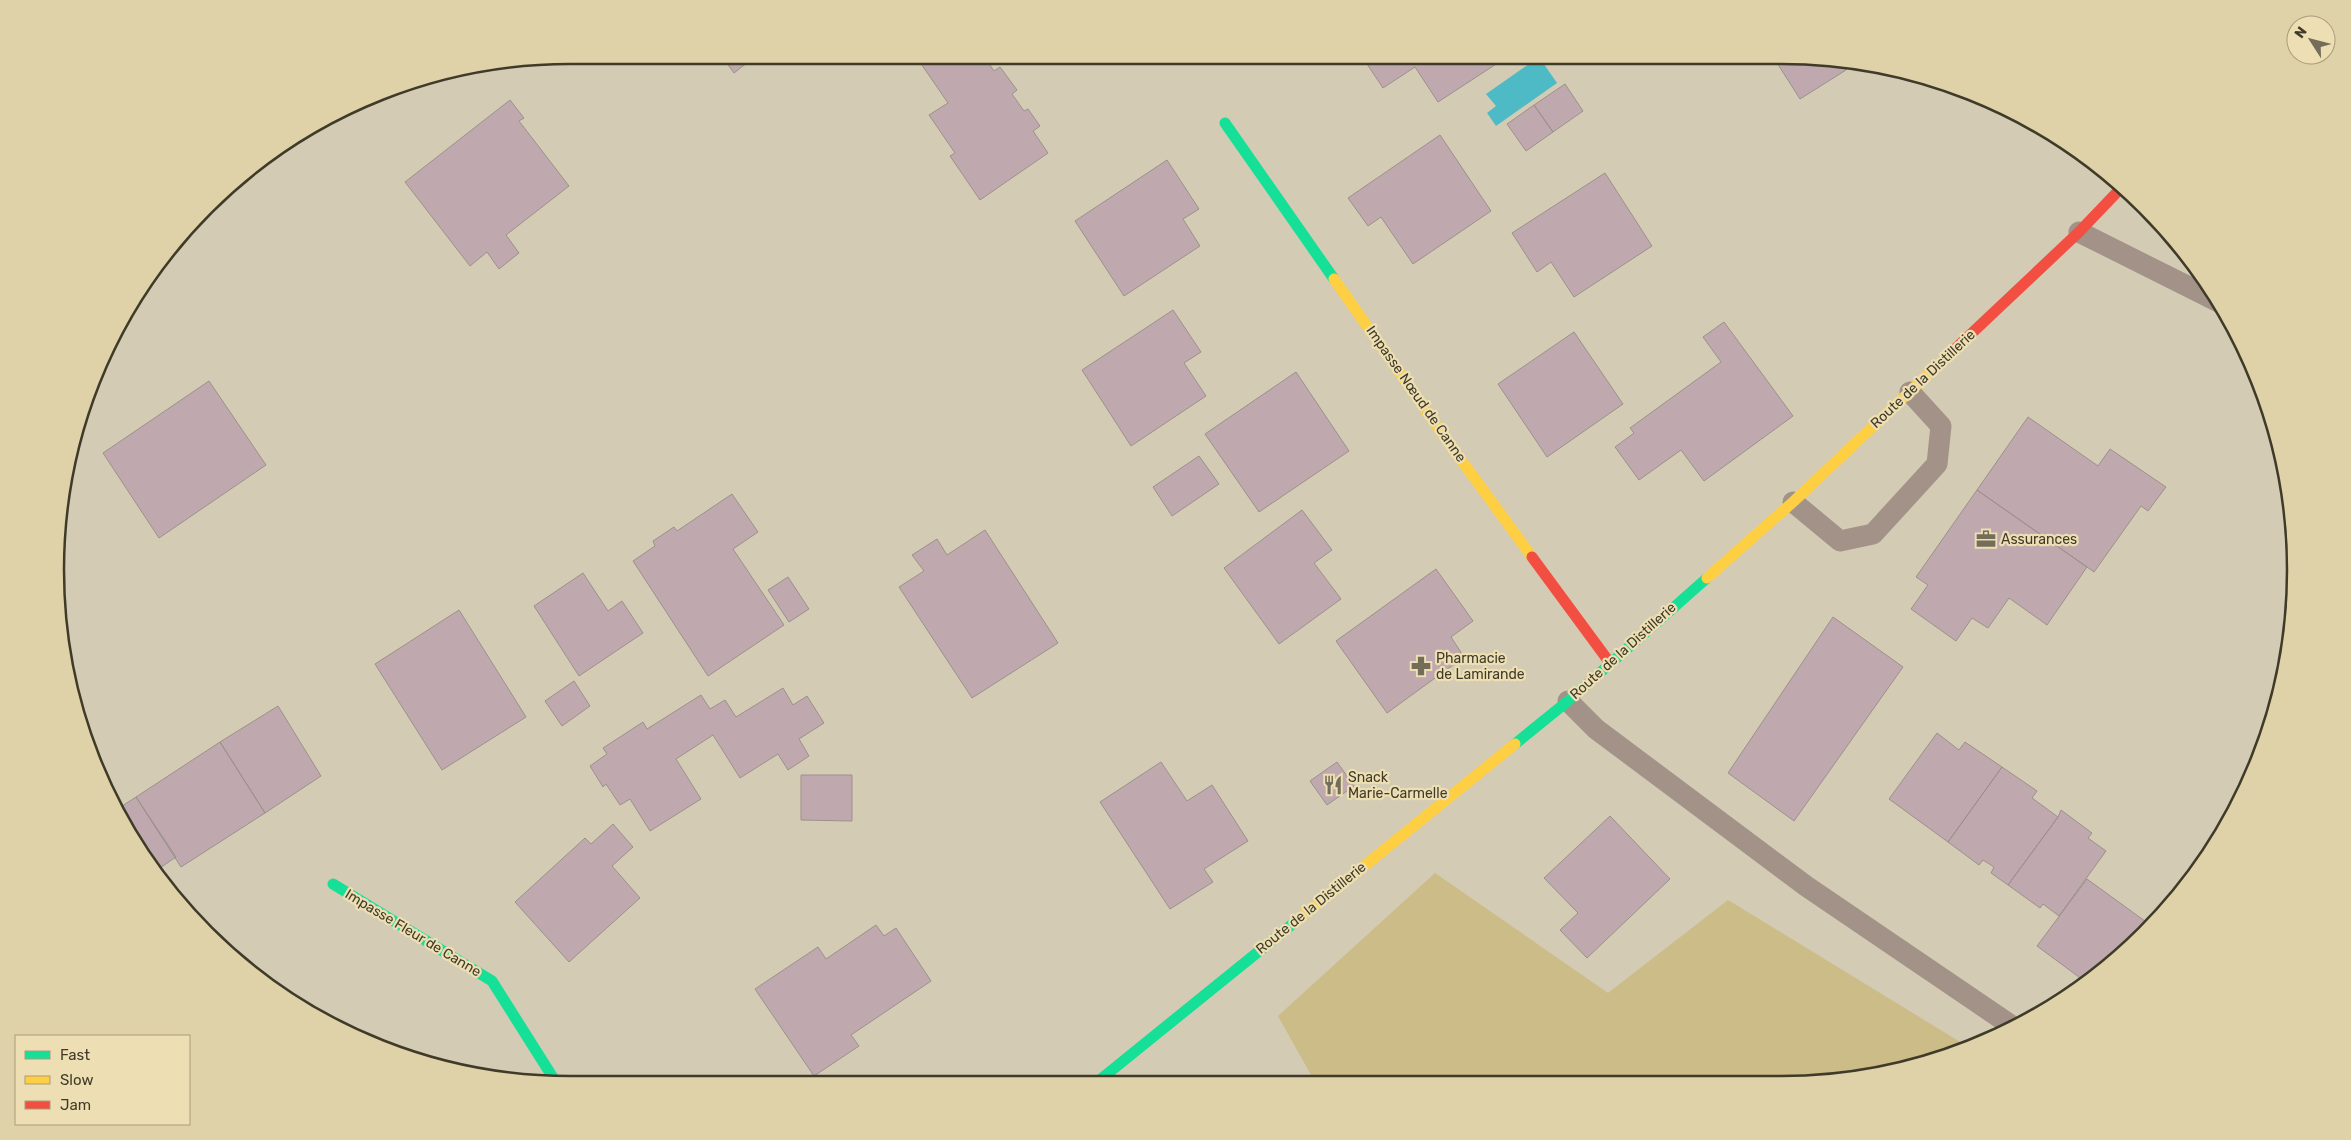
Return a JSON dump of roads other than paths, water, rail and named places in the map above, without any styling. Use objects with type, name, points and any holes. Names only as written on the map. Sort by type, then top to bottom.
[{"type":"street","name":"Impasse Nœud de Canne","points":[[1225,123],[1456,453],[1610,663]]},
{"type":"street","name":"Route de la Distillerie","points":[[1105,1076],[1568,700],[1793,502],[2079,232],[2118,192]]},
{"type":"street","name":"Impasse Fleur de Canne","points":[[333,884],[492,981],[552,1075]]},
{"type":"lane","points":[[2079,232],[2206,295]]},
{"type":"lane","points":[[1793,502],[1840,541],[1873,534],[1937,464],[1941,426],[1910,392]]},
{"type":"lane","points":[[1568,700],[1596,729],[1798,880],[2007,1023]]},
{"type":"water","points":[[1529,64],[1544,64],[1557,83],[1496,126],[1487,113],[1496,106],[1486,94]]},
{"type":"place","name":"Assurances","points":[[1986,539]]},
{"type":"place","name":"Pharmacie de Lamirande","points":[[1421,666]]},
{"type":"place","name":"Snack Marie-Carmelle","points":[[1333,785]]}]
